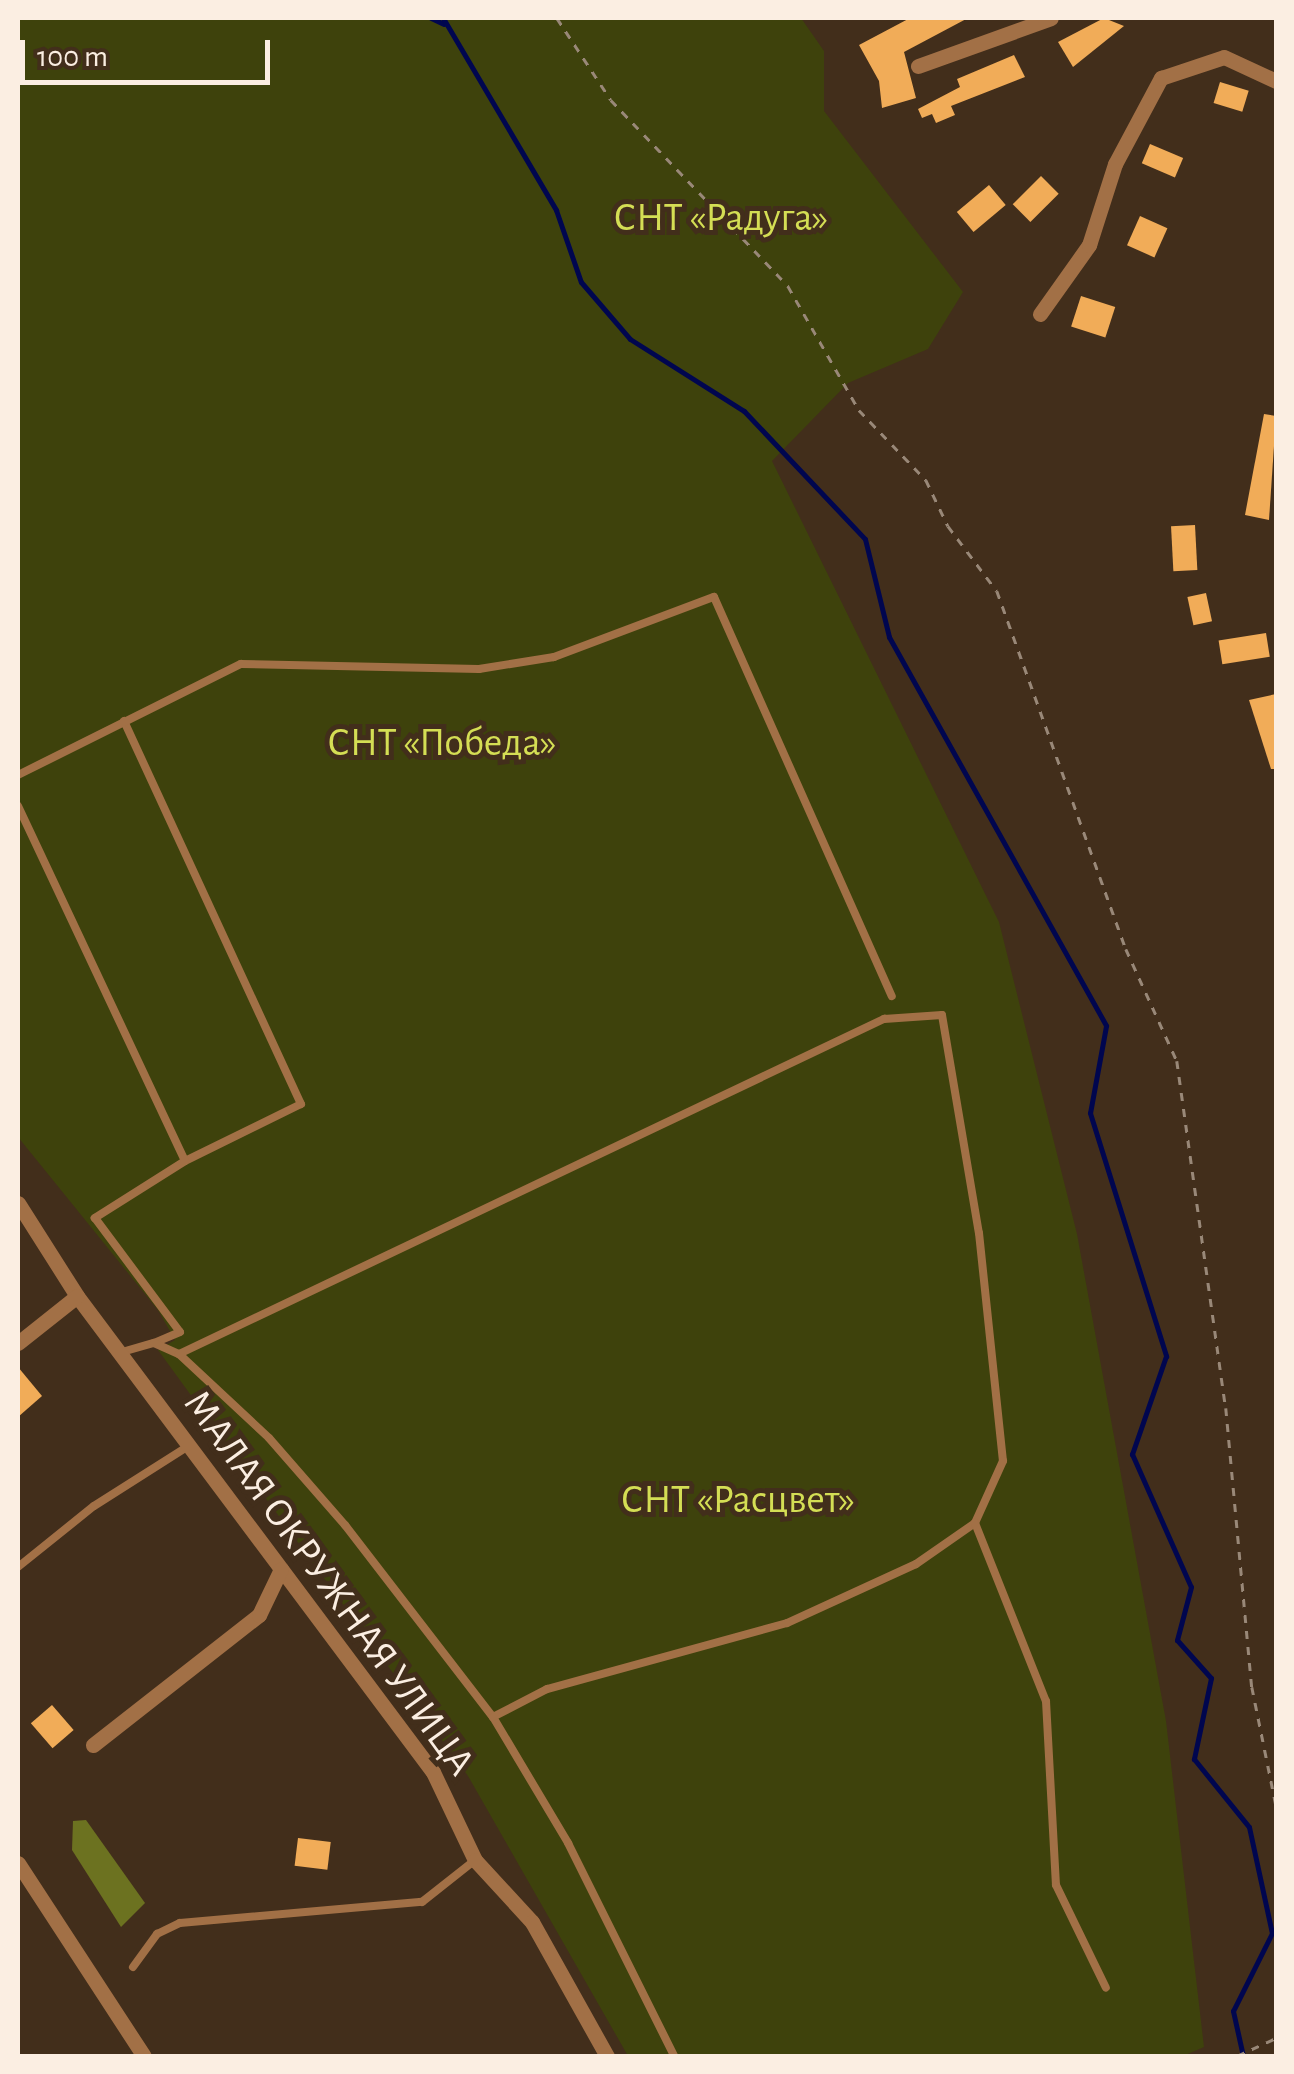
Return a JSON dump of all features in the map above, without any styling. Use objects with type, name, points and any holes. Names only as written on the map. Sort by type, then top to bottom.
[{"type":"street","points":[[918,66],[1051,18]]},
{"type":"street","points":[[1040,314],[1089,245],[1114,164],[1161,78],[1210,57],[1276,81]]},
{"type":"street","name":"МАЛАЯ ОКРУЖНАЯ УЛИЦА","points":[[18,1203],[77,1296],[432,1772],[475,1860],[532,1922],[607,2056]]},
{"type":"street","points":[[18,1343],[77,1296]]},
{"type":"street","points":[[93,1744],[259,1616],[281,1570]]},
{"type":"street","points":[[18,1862],[144,2056]]},
{"type":"lane","points":[[18,775],[242,664],[479,669],[554,657],[714,597],[892,996]]},
{"type":"lane","points":[[122,1352],[180,1332],[95,1218],[185,1161],[300,1104],[124,721]]},
{"type":"lane","points":[[18,806],[185,1161]]},
{"type":"lane","points":[[178,1354],[884,1020],[942,1015],[979,1233],[1003,1460],[975,1523],[916,1564],[787,1623],[547,1689],[493,1717]]},
{"type":"lane","points":[[154,1343],[178,1354],[307,1482],[493,1717],[568,1843],[674,2056]]},
{"type":"lane","points":[[18,1567],[94,1506],[190,1445]]},
{"type":"lane","points":[[975,1523],[1046,1701],[1056,1884],[1106,1988]]},
{"type":"lane","points":[[133,1967],[157,1934],[180,1924],[422,1902],[475,1860]]},
{"type":"path","points":[[558,18],[611,100],[788,286],[859,410],[926,480],[948,526],[998,591],[1126,948],[1177,1060],[1226,1408],[1252,1687],[1276,1805]]},
{"type":"path","points":[[1237,2056],[1276,2038]]},
{"type":"green space","points":[[18,18],[801,18],[824,51],[824,111],[963,292],[928,349],[848,383],[772,461],[999,922],[1077,1234],[1166,1721],[1204,2047],[1183,2056],[628,2056],[468,1776],[158,1350],[175,1340],[158,1310],[18,1137]]},
{"type":"green space","points":[[86,1820],[145,1903],[121,1927],[72,1850],[73,1821]]},
{"type":"building","points":[[910,18],[968,18],[904,52],[916,98],[882,108],[879,81],[859,45]]},
{"type":"building","points":[[1104,18],[1124,26],[1073,67],[1058,42]]},
{"type":"building","points":[[1014,55],[1025,77],[951,106],[955,115],[936,123],[932,114],[922,118],[918,109],[960,87],[957,79]]},
{"type":"building","points":[[1220,82],[1249,91],[1242,112],[1214,103]]},
{"type":"building","points":[[1150,144],[1183,158],[1175,177],[1142,163]]},
{"type":"building","points":[[1041,176],[1059,194],[1030,222],[1013,204]]},
{"type":"building","points":[[989,185],[1006,205],[974,232],[957,212]]},
{"type":"building","points":[[1140,216],[1167,228],[1154,257],[1127,245]]},
{"type":"building","points":[[1081,296],[1115,307],[1105,338],[1071,326]]},
{"type":"building","points":[[1264,414],[1276,416],[1269,520],[1245,515]]},
{"type":"building","points":[[1195,525],[1197,570],[1173,571],[1171,526]]},
{"type":"building","points":[[1206,593],[1212,621],[1193,625],[1187,597]]},
{"type":"building","points":[[1266,633],[1270,657],[1222,664],[1219,641]]},
{"type":"building","points":[[1276,694],[1276,769],[1271,769],[1249,700]]},
{"type":"building","points":[[18,1367],[42,1396],[18,1417]]},
{"type":"building","points":[[52,1705],[74,1730],[53,1748],[31,1723]]},
{"type":"building","points":[[298,1838],[331,1842],[327,1870],[295,1866]]},
{"type":"waterway","points":[[431,18],[444,24]]},
{"type":"waterway","points":[[443,18],[556,210],[581,282],[630,339],[744,411],[865,539],[889,637],[1106,1026],[1090,1113],[1166,1356],[1132,1454],[1191,1587],[1177,1640],[1211,1678],[1194,1759],[1249,1827],[1272,1933],[1233,2011],[1243,2056]]},
{"type":"park label","name":"СНТ «Радуга»","points":[[721,218]]},
{"type":"park label","name":"СНТ «Победа»","points":[[442,743]]},
{"type":"park label","name":"СНТ «Расцвет»","points":[[738,1500]]}]
